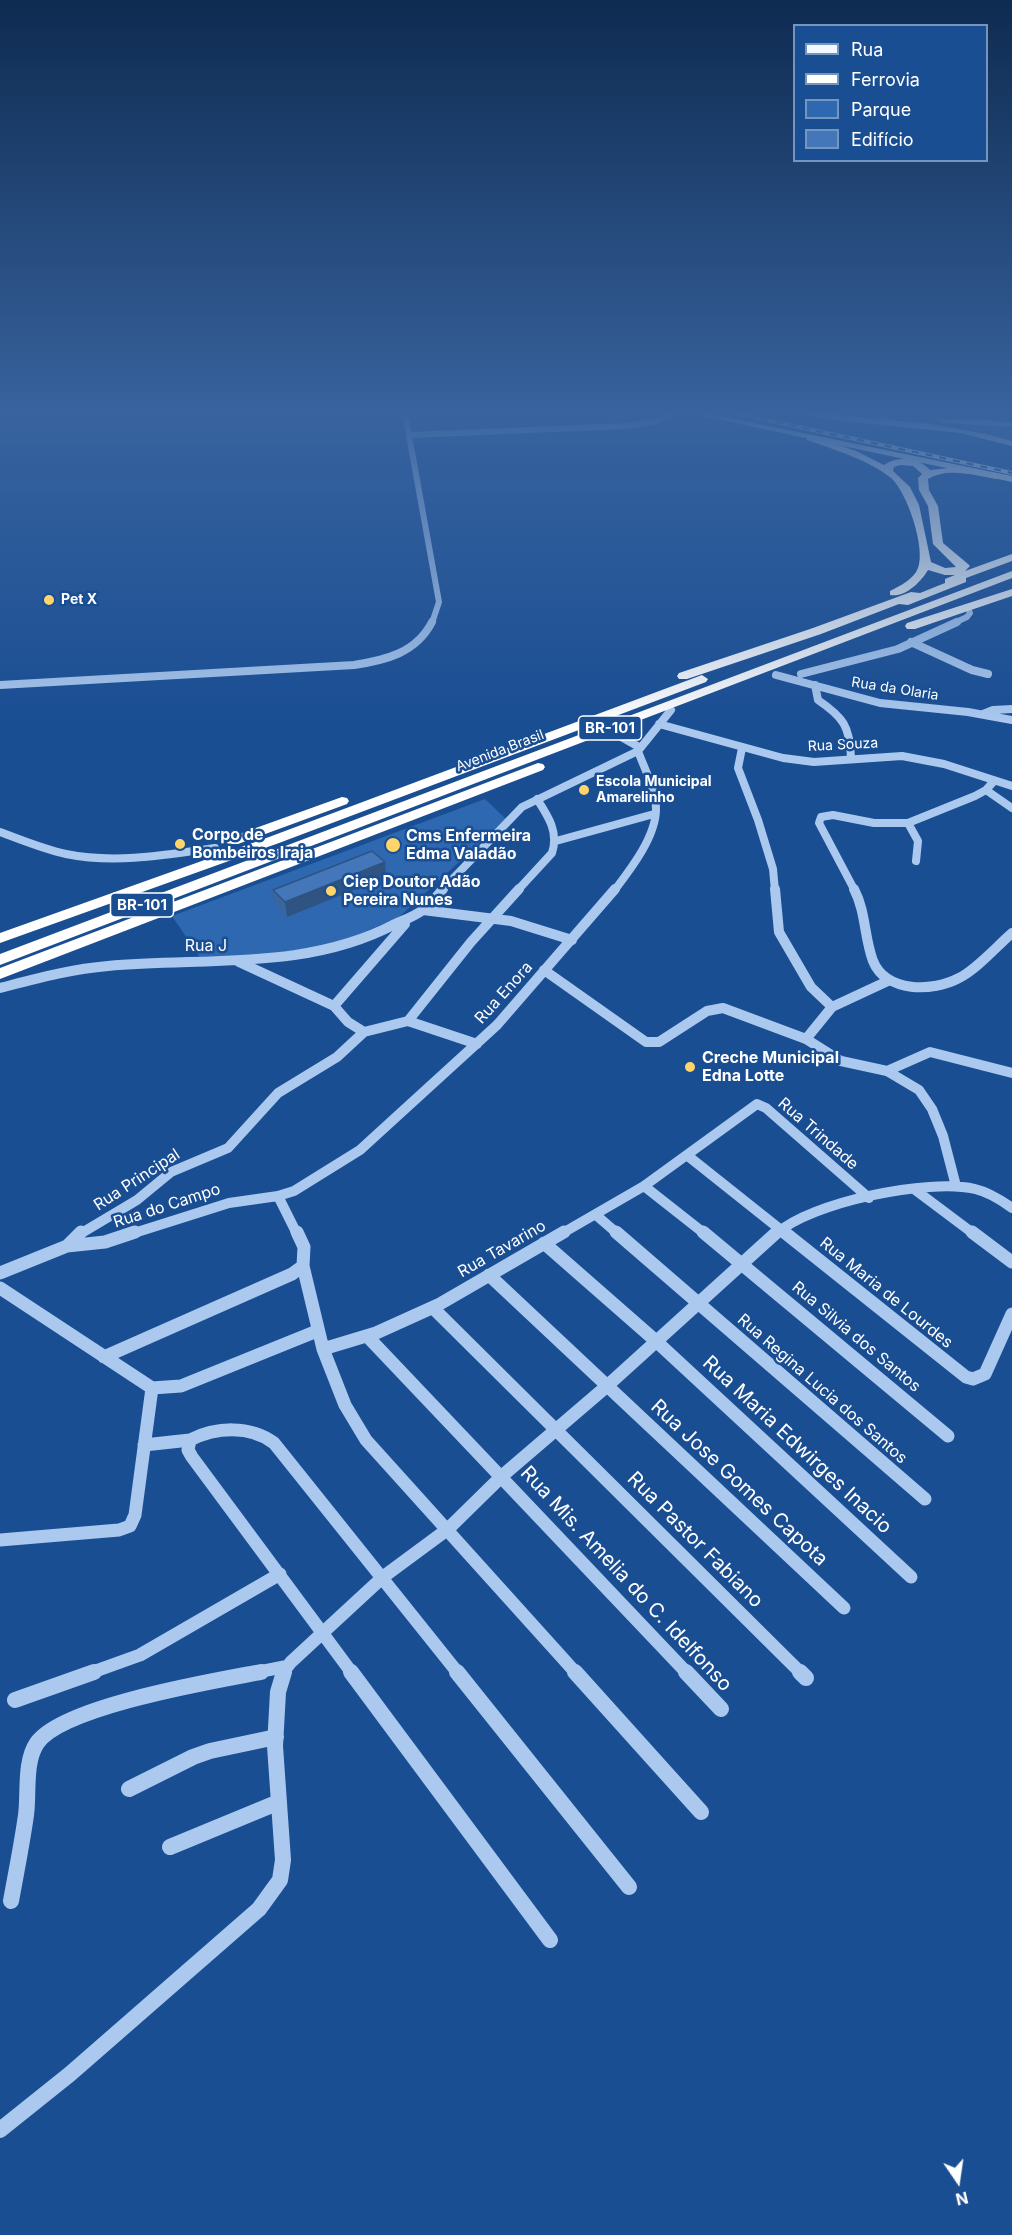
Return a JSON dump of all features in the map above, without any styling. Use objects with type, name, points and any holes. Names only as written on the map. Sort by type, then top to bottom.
[{"type":"highway","points":[[918,517],[926,562],[940,571],[957,571],[964,566],[938,544],[934,517]]},
{"type":"highway","points":[[956,557],[977,561],[1011,559]]},
{"type":"highway","name":"Avenida Brasil","points":[[0,938],[807,641],[1011,559]]},
{"type":"highway","name":"Avenida Brasil","points":[[0,926],[146,875],[645,689],[828,627],[1011,559]]},
{"type":"highway","name":"Avenida Brasil","points":[[708,667],[723,657],[878,600],[910,584],[920,574],[926,562]]},
{"type":"highway","name":"Avenida Brasil","points":[[0,960],[1012,574]]},
{"type":"highway","name":"Avenida Brasil","points":[[930,619],[1011,592]]},
{"type":"highway","name":"Avenida Brasil","points":[[0,974],[493,786],[671,710],[776,675],[800,674],[844,648],[1011,592]]},
{"type":"highway","points":[[844,648],[898,625],[936,604]]},
{"type":"highway","points":[[662,683],[787,644],[807,641]]},
{"type":"highway","points":[[184,872],[277,831],[376,794],[409,776]]},
{"type":"street","points":[[0,685],[354,665],[395,657],[411,648],[432,627],[439,602],[424,517]]},
{"type":"street","points":[[800,674],[898,648],[967,617],[970,613],[968,608]]},
{"type":"street","points":[[930,619],[942,627]]},
{"type":"street","points":[[911,642],[972,670],[988,674]]},
{"type":"street","name":"Rua da Olaria","points":[[800,674],[815,685],[880,703],[982,714],[1012,720]]},
{"type":"street","points":[[0,681],[58,678],[77,680]]},
{"type":"street","points":[[815,685],[818,700],[833,709],[844,723],[850,739],[851,758]]},
{"type":"street","points":[[982,714],[993,710],[1012,709]]},
{"type":"street","points":[[616,734],[639,749],[671,710]]},
{"type":"street","name":"Rua Souza","points":[[659,724],[742,748],[801,760],[832,761],[892,756],[916,758],[1012,786]]},
{"type":"street","points":[[742,748],[738,768],[758,820],[773,869],[779,932],[811,987],[832,1008]]},
{"type":"street","name":"Rua J","points":[[0,988],[58,974],[105,966],[171,961],[237,961],[324,951],[373,936],[423,910],[516,813],[537,799],[639,749]]},
{"type":"street","name":"Rua Enora","points":[[278,1196],[308,1185],[346,1161],[477,1044],[572,940],[636,863],[652,827],[656,804],[639,749]]},
{"type":"street","points":[[994,781],[986,790],[908,823],[874,823],[829,815],[819,820],[863,909],[874,963],[882,975],[890,980],[920,986],[950,982],[960,978],[1011,936]]},
{"type":"street","points":[[986,790],[1012,808]]},
{"type":"street","points":[[237,961],[334,1006],[348,1023],[364,1032],[380,1030],[408,1021],[471,942],[549,859],[556,841],[550,819],[537,799]]},
{"type":"street","points":[[556,841],[654,814]]},
{"type":"street","points":[[908,823],[918,836],[920,847],[916,861]]},
{"type":"street","points":[[0,832],[50,851],[106,859],[154,857],[215,848]]},
{"type":"street","points":[[423,910],[493,918],[572,940]]},
{"type":"street","name":"Rua J","points":[[334,1006],[409,919]]},
{"type":"street","points":[[544,970],[642,1039],[652,1043],[666,1039],[715,1008],[734,1012],[806,1039],[841,1061],[887,1071],[919,1090],[932,1109],[943,1136],[956,1186]]},
{"type":"street","points":[[806,1039],[832,1008],[890,980]]},
{"type":"street","points":[[408,1021],[477,1044]]},
{"type":"street","name":"Rua Principal","points":[[67,1246],[83,1231],[137,1200],[171,1172],[228,1148],[278,1093],[332,1061],[364,1032]]},
{"type":"street","points":[[887,1071],[930,1052],[1012,1073]]},
{"type":"street","name":"Rua Trindade","points":[[688,1156],[748,1109],[760,1105],[869,1198]]},
{"type":"street","name":"Rua Tavarino","points":[[323,1349],[367,1336],[433,1308],[596,1215],[688,1156]]},
{"type":"street","name":"Rua Maria de Lourdes","points":[[688,1156],[959,1373],[973,1379],[985,1374],[1012,1314]]},
{"type":"street","name":"Rua Silvia dos Santos","points":[[644,1185],[743,1264],[948,1436]]},
{"type":"street","points":[[0,2130],[70,2074],[259,1909],[272,1894],[280,1880],[283,1860],[276,1737],[278,1692],[281,1676],[304,1648],[383,1577],[448,1529],[502,1476],[657,1342],[781,1229],[813,1212],[914,1189],[956,1186],[974,1188],[1012,1208]]},
{"type":"street","points":[[914,1189],[1012,1262]]},
{"type":"street","points":[[278,1196],[304,1247],[303,1266],[323,1349],[345,1405],[360,1431],[701,1812]]},
{"type":"street","name":"Rua do Campo","points":[[0,1273],[67,1246],[105,1242],[229,1203],[278,1196]]},
{"type":"street","name":"Rua Regina Lucia dos Santos","points":[[596,1215],[925,1499]]},
{"type":"street","name":"Rua Maria Edwirges Inacio","points":[[544,1243],[657,1342],[911,1577]]},
{"type":"street","points":[[104,1357],[292,1274],[303,1266]]},
{"type":"street","name":"Rua Jose Gomes Capota","points":[[489,1275],[844,1608]]},
{"type":"street","points":[[0,1288],[152,1388],[181,1386],[317,1331]]},
{"type":"street","name":"Rua Pastor Fabiano","points":[[433,1308],[806,1678]]},
{"type":"street","name":"Rua Mis. Amelia do C. Idelfonso","points":[[367,1336],[721,1709]]},
{"type":"street","points":[[0,1540],[119,1530],[130,1526],[135,1515],[152,1388]]},
{"type":"street","points":[[144,1444],[190,1440],[245,1428],[266,1435],[383,1577],[629,1887]]},
{"type":"street","points":[[190,1440],[188,1450],[192,1457],[550,1940]]},
{"type":"street","points":[[15,1700],[140,1655],[280,1574]]},
{"type":"street","points":[[11,1901],[26,1817],[33,1753],[37,1742],[46,1732],[60,1725],[148,1696],[288,1666]]},
{"type":"street","points":[[129,1789],[210,1750],[276,1737]]},
{"type":"street","points":[[170,1847],[279,1802]]},
{"type":"green space","points":[[485,799],[506,819],[399,917],[337,944],[277,953],[201,959],[172,916]]},
{"type":"building","points":[[372,851],[385,862],[285,902],[273,890]]},
{"type":"place","name":"Pet X","points":[[49,600]]},
{"type":"place","name":"Escola Municipal Amarelinho","points":[[584,790]]},
{"type":"place","name":"Corpo de Bombeiros Iraja","points":[[180,844]]},
{"type":"place","name":"Cms Enfermeira Edma Valadão","points":[[393,845]]},
{"type":"place","name":"Ciep Doutor Adão Pereira Nunes","points":[[331,891]]},
{"type":"place","name":"Creche Municipal Edna Lotte","points":[[690,1067]]}]
